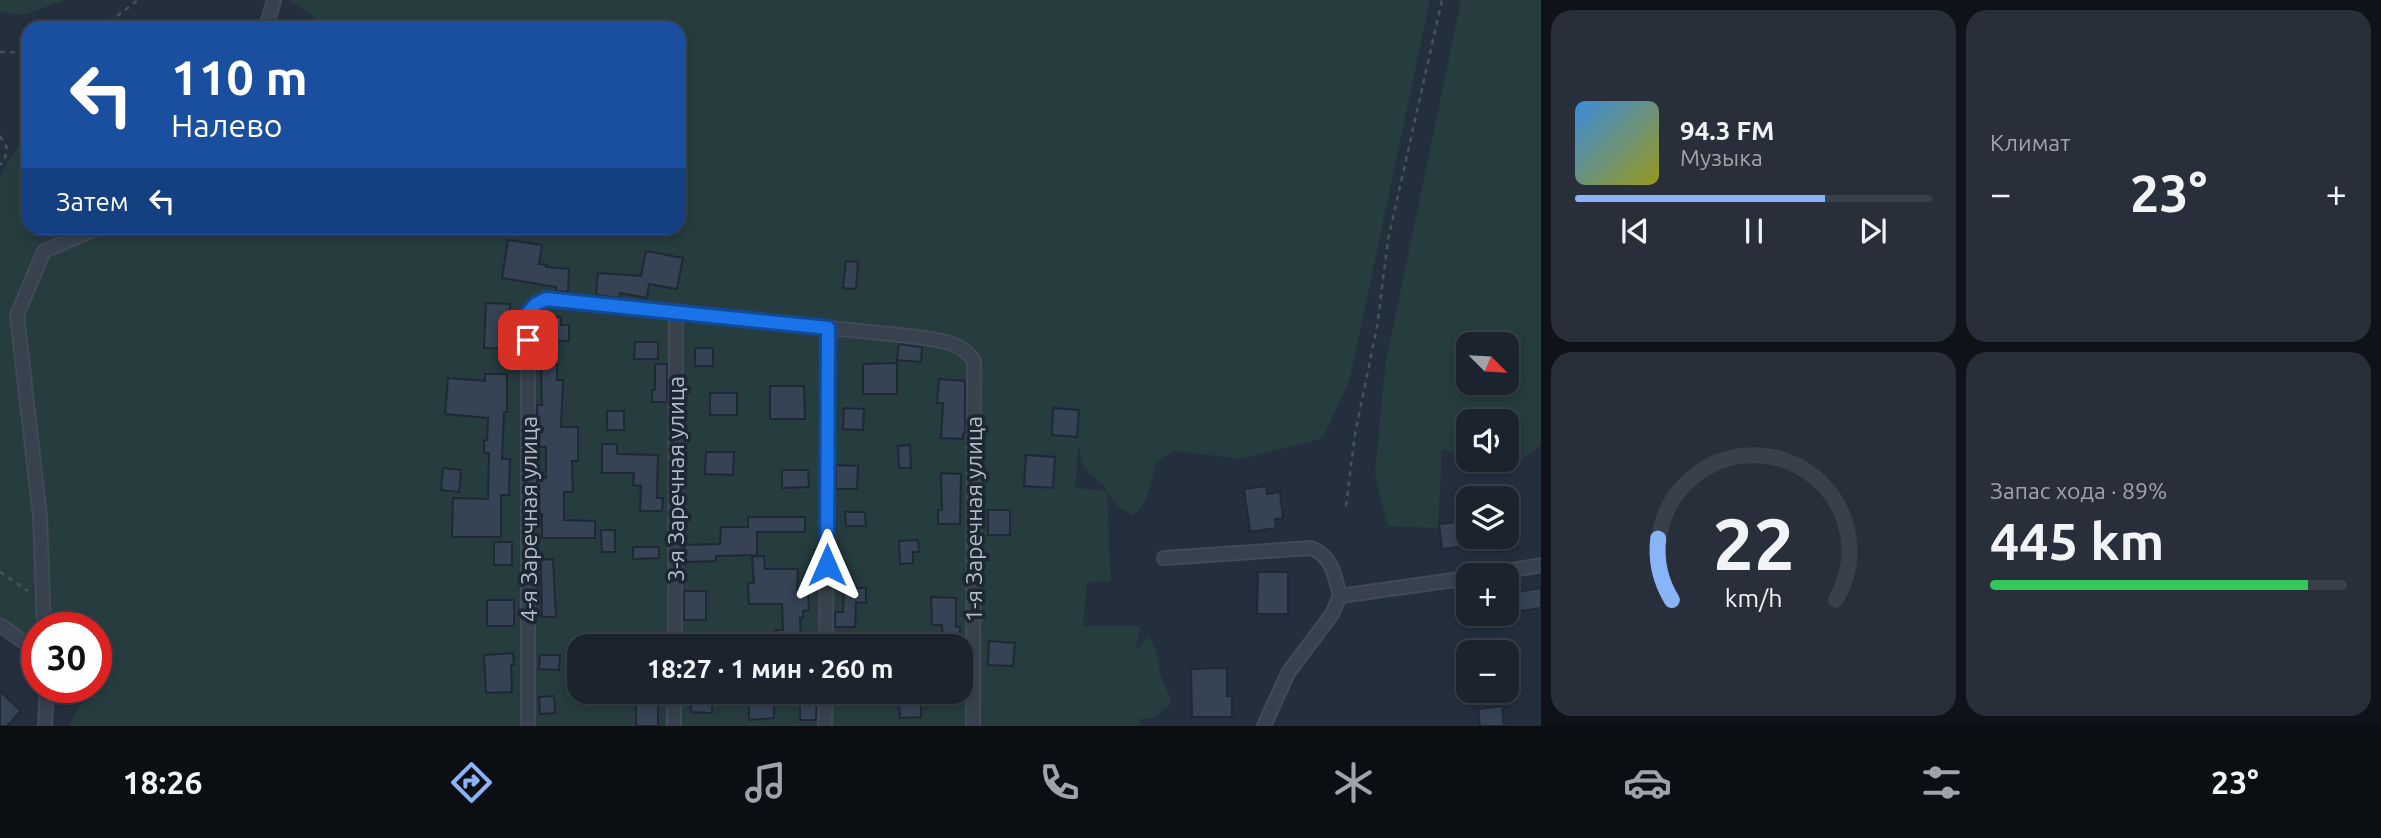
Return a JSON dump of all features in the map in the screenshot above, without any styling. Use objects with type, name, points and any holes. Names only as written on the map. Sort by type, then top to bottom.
[{"type":"street","points":[[268,21],[274,0]]},
{"type":"street","points":[[44,612],[40,517],[17,315],[44,251],[82,235]]},
{"type":"street","name":"1-я Заречная улица","points":[[528,313],[536,304],[546,299],[921,338],[944,341],[965,348],[974,361],[973,726]]},
{"type":"street","name":"3-я Заречная улица","points":[[674,634],[676,312]]},
{"type":"street","name":"4-я Заречная улица","points":[[528,313],[528,726]]},
{"type":"street","points":[[826,634],[828,328]]},
{"type":"street","points":[[1164,558],[1311,548],[1323,553],[1329,561],[1340,596],[1332,614],[1288,673],[1264,726]]},
{"type":"street","points":[[1519,569],[1541,565]]},
{"type":"street","points":[[1340,596],[1456,580]]},
{"type":"street","points":[[0,625],[21,640]]},
{"type":"street","points":[[45,726],[46,703]]},
{"type":"street","points":[[674,704],[674,726]]},
{"type":"street","points":[[825,726],[826,704]]},
{"type":"path","points":[[110,21],[138,0]]},
{"type":"path","points":[[1346,506],[1355,433],[1377,327],[1388,240],[1442,0]]},
{"type":"path","points":[[0,52],[21,52]]},
{"type":"path","points":[[0,136],[7,148],[0,165]]},
{"type":"path","points":[[0,572],[24,587],[44,605]]},
{"type":"green space","points":[[0,0],[65,0],[23,15],[0,12]]},
{"type":"green space","points":[[289,0],[1430,0],[1350,379],[1323,438],[1240,459],[1176,451],[1157,461],[1146,498],[1133,515],[1120,508],[1107,492],[1111,581],[1087,582],[1083,626],[1140,626],[1135,651],[1149,637],[1171,704],[1153,718],[1140,719],[1139,726],[69,726],[82,703],[112,703],[112,612],[21,612],[21,630],[0,616],[0,177],[21,140],[21,235],[686,235],[686,21],[315,21],[313,16]],"holes":[[[1079,443],[1084,466],[1089,473],[1107,491],[1075,488]]]},
{"type":"green space","points":[[1461,0],[1541,0],[1541,445],[1519,460],[1519,409],[1456,409],[1456,453],[1442,449],[1438,528],[1388,526],[1375,475],[1385,366]]},
{"type":"building","points":[[508,240],[542,245],[539,264],[569,269],[568,292],[556,291],[556,287],[502,278]]},
{"type":"building","points":[[646,251],[683,258],[677,289],[649,284],[647,298],[620,293],[619,298],[596,295],[598,273],[641,276]]},
{"type":"building","points":[[846,261],[858,262],[856,289],[843,288]]},
{"type":"building","points":[[486,303],[510,304],[509,336],[517,336],[516,349],[484,348]]},
{"type":"building","points":[[542,317],[561,317],[561,325],[569,325],[569,341],[542,340]]},
{"type":"building","points":[[635,342],[658,342],[658,359],[634,359]]},
{"type":"building","points":[[899,344],[922,347],[921,362],[897,360]]},
{"type":"building","points":[[695,348],[713,348],[713,366],[695,366]]},
{"type":"building","points":[[897,363],[897,394],[863,394],[863,364]]},
{"type":"building","points":[[541,364],[557,364],[557,380],[563,380],[561,427],[578,427],[578,461],[572,461],[573,492],[564,492],[564,520],[595,521],[595,538],[542,538],[542,514],[537,514],[537,478],[546,478],[546,447],[537,447],[537,405],[542,405]]},
{"type":"building","points":[[655,364],[667,364],[667,402],[652,402]]},
{"type":"building","points":[[485,374],[507,374],[507,412],[504,412],[502,459],[510,459],[509,495],[501,495],[501,537],[452,537],[453,498],[488,499],[489,453],[484,453],[488,418],[445,414],[448,378],[485,381]]},
{"type":"building","points":[[939,379],[965,381],[963,439],[941,438],[943,403],[937,403]]},
{"type":"building","points":[[770,386],[804,386],[805,419],[770,419]]},
{"type":"building","points":[[710,393],[737,393],[737,415],[710,415]]},
{"type":"building","points":[[844,408],[864,409],[863,430],[843,429]]},
{"type":"building","points":[[1053,408],[1079,410],[1077,437],[1052,435]]},
{"type":"building","points":[[607,411],[624,411],[624,430],[607,430]]},
{"type":"building","points":[[602,444],[617,444],[617,454],[658,455],[657,498],[663,498],[662,511],[640,511],[641,486],[633,485],[634,473],[602,473]]},
{"type":"building","points":[[910,445],[911,468],[899,468],[898,446]]},
{"type":"building","points":[[706,452],[734,452],[733,475],[705,474]]},
{"type":"building","points":[[1026,455],[1055,457],[1053,488],[1024,486]]},
{"type":"building","points":[[836,465],[858,466],[857,489],[836,489]]},
{"type":"building","points":[[443,468],[461,470],[459,492],[441,490]]},
{"type":"building","points":[[782,470],[808,470],[809,487],[782,488]]},
{"type":"building","points":[[941,473],[961,474],[960,524],[938,524],[938,510],[942,510]]},
{"type":"building","points":[[1266,486],[1267,494],[1280,492],[1283,518],[1275,519],[1276,528],[1250,532],[1244,489]]},
{"type":"building","points":[[988,510],[1010,510],[1010,535],[988,535]]},
{"type":"building","points":[[845,512],[865,512],[866,526],[846,526]]},
{"type":"building","points":[[748,517],[805,517],[805,532],[757,532],[757,555],[716,556],[716,561],[684,562],[684,545],[720,544],[721,527],[748,527]]},
{"type":"building","points":[[1456,522],[1456,547],[1442,549],[1439,524]]},
{"type":"building","points":[[601,530],[615,530],[615,552],[602,552]]},
{"type":"building","points":[[918,540],[919,552],[913,552],[913,563],[900,564],[899,541]]},
{"type":"building","points":[[494,542],[512,542],[512,565],[494,565]]},
{"type":"building","points":[[633,547],[659,547],[659,558],[633,559]]},
{"type":"building","points":[[1496,549],[1517,549],[1496,552]]},
{"type":"building","points":[[764,556],[765,569],[798,569],[797,590],[808,589],[809,610],[803,611],[803,617],[800,618],[801,634],[776,634],[776,630],[783,630],[782,604],[749,604],[748,583],[754,583],[752,557]]},
{"type":"building","points":[[553,559],[556,617],[542,617],[541,560]]},
{"type":"building","points":[[1258,572],[1288,572],[1288,614],[1257,614]]},
{"type":"building","points":[[844,587],[866,588],[866,603],[856,602],[855,627],[835,627],[835,612],[843,612]]},
{"type":"building","points":[[1541,588],[1541,608],[1519,611],[1519,592]]},
{"type":"building","points":[[684,591],[706,591],[706,620],[684,620]]},
{"type":"building","points":[[931,597],[956,598],[956,627],[960,627],[960,634],[942,634],[942,625],[932,625]]},
{"type":"building","points":[[487,600],[514,600],[514,626],[487,626]]},
{"type":"building","points":[[989,641],[1015,643],[1013,666],[988,665]]},
{"type":"building","points":[[513,653],[512,692],[486,693],[484,655]]},
{"type":"building","points":[[540,655],[560,655],[559,670],[539,669]]},
{"type":"building","points":[[1227,668],[1227,696],[1232,696],[1232,717],[1192,717],[1191,669]]},
{"type":"building","points":[[0,691],[21,711],[7,726],[0,726]]},
{"type":"building","points":[[554,696],[555,713],[540,714],[539,697]]},
{"type":"building","points":[[636,704],[658,704],[658,726],[636,726]]},
{"type":"building","points":[[691,704],[712,704],[712,713],[691,712]]},
{"type":"building","points":[[749,704],[774,704],[774,718],[749,720]]},
{"type":"building","points":[[800,704],[817,704],[816,720],[800,720]]},
{"type":"building","points":[[921,704],[921,717],[900,718],[899,705]]},
{"type":"building","points":[[1502,706],[1504,726],[1480,726],[1478,709]]},
{"type":"route","points":[[528,340],[528,313],[536,304],[546,299],[828,328],[827,565]]}]
